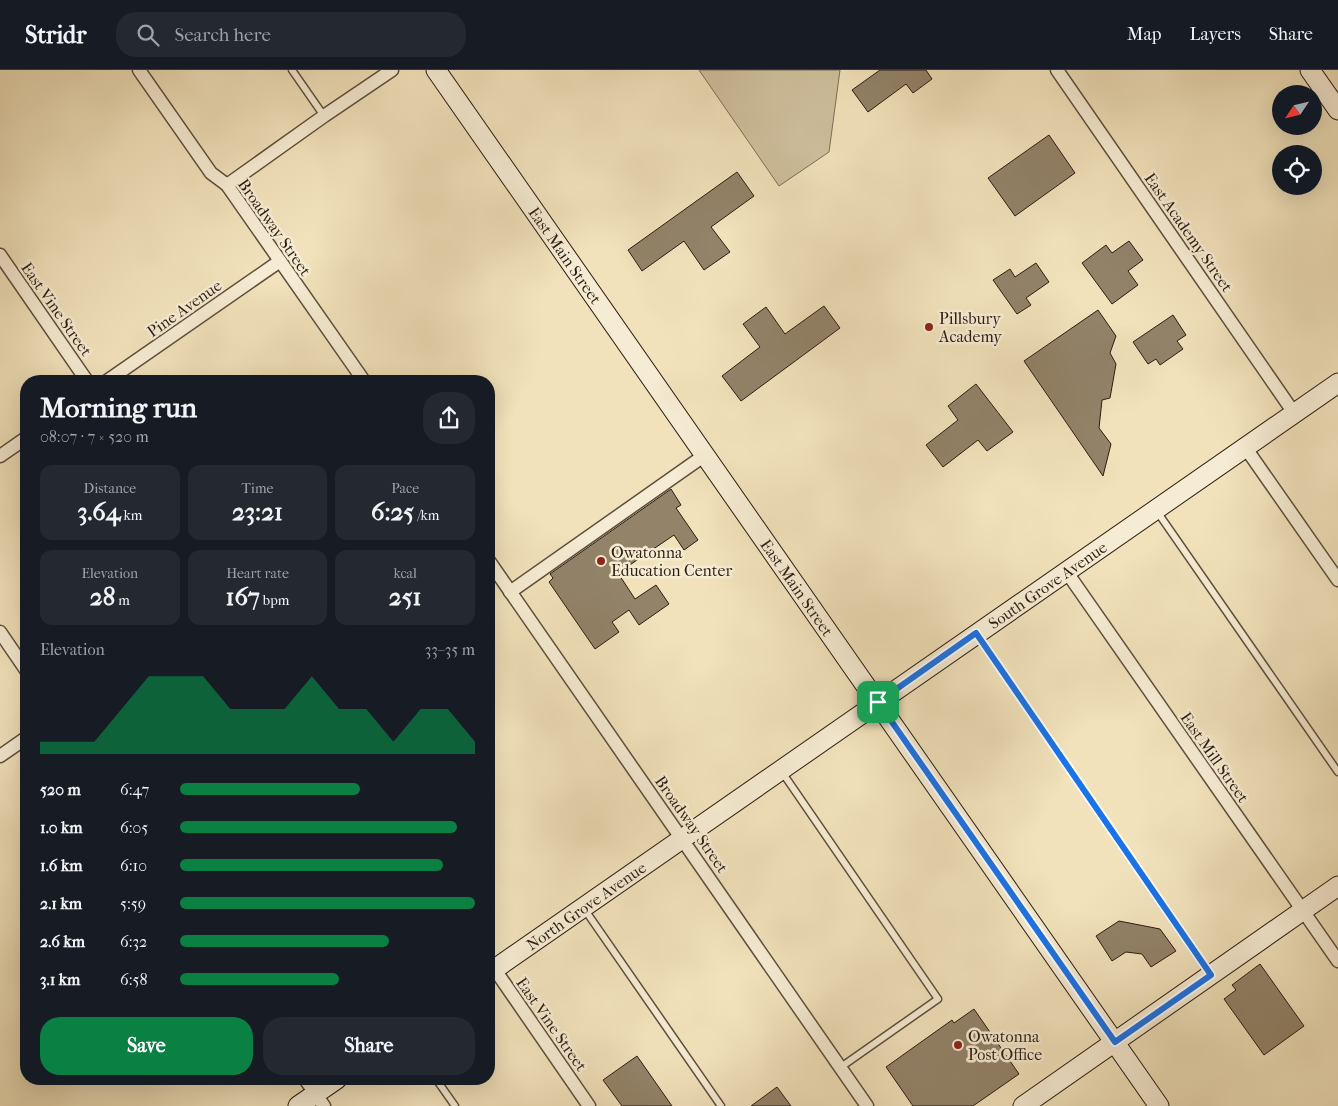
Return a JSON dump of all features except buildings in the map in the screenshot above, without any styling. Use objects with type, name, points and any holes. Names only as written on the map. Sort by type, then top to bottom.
[{"type":"street","name":"Broadway Street","points":[[139,70],[211,173],[227,185],[360,375]]},
{"type":"street","points":[[227,185],[392,70]]},
{"type":"street","name":"East Main Street","points":[[436,70],[1159,1106]]},
{"type":"street","name":"East Academy Street","points":[[1057,70],[1294,413]]},
{"type":"street","points":[[1310,70],[1338,110]]},
{"type":"street","name":"East Vine Street","points":[[0,255],[83,375]]},
{"type":"street","name":"Pine Avenue","points":[[116,375],[280,261]]},
{"type":"street","name":"South Grove Avenue","points":[[682,838],[1294,413],[1337,386]]},
{"type":"street","points":[[0,456],[20,442]]},
{"type":"street","points":[[1246,447],[1338,580]]},
{"type":"street","points":[[510,592],[705,455]]},
{"type":"street","name":"Broadway Street","points":[[495,570],[867,1106]]},
{"type":"street","name":"East Mill Street","points":[[1066,571],[1338,961]]},
{"type":"street","points":[[0,632],[20,661]]},
{"type":"street","points":[[0,756],[20,742]]},
{"type":"street","name":"North Grove Avenue","points":[[495,965],[682,838]]},
{"type":"street","points":[[1023,1106],[1338,886]]},
{"type":"street","name":"East Vine Street","points":[[495,974],[589,1106]]},
{"type":"street","points":[[298,1106],[328,1085]]},
{"type":"lane","points":[[292,70],[324,116]]},
{"type":"lane","points":[[1155,510],[1338,772]]},
{"type":"lane","points":[[976,633],[1211,975]]},
{"type":"lane","points":[[780,770],[938,999],[841,1067]]},
{"type":"lane","points":[[583,907],[721,1106]]},
{"type":"lane","points":[[440,1085],[455,1106]]},
{"type":"shaded area","points":[[699,70],[840,70],[829,152],[779,186]]},
{"type":"place","name":"Pillsbury Academy","points":[[929,327]]},
{"type":"place","name":"Owatonna Education Center","points":[[601,561]]},
{"type":"place","name":"Owatonna Post Office","points":[[958,1045]]},
{"type":"route","points":[[976,633],[1211,975],[1115,1042],[878,702],[976,633]]}]
